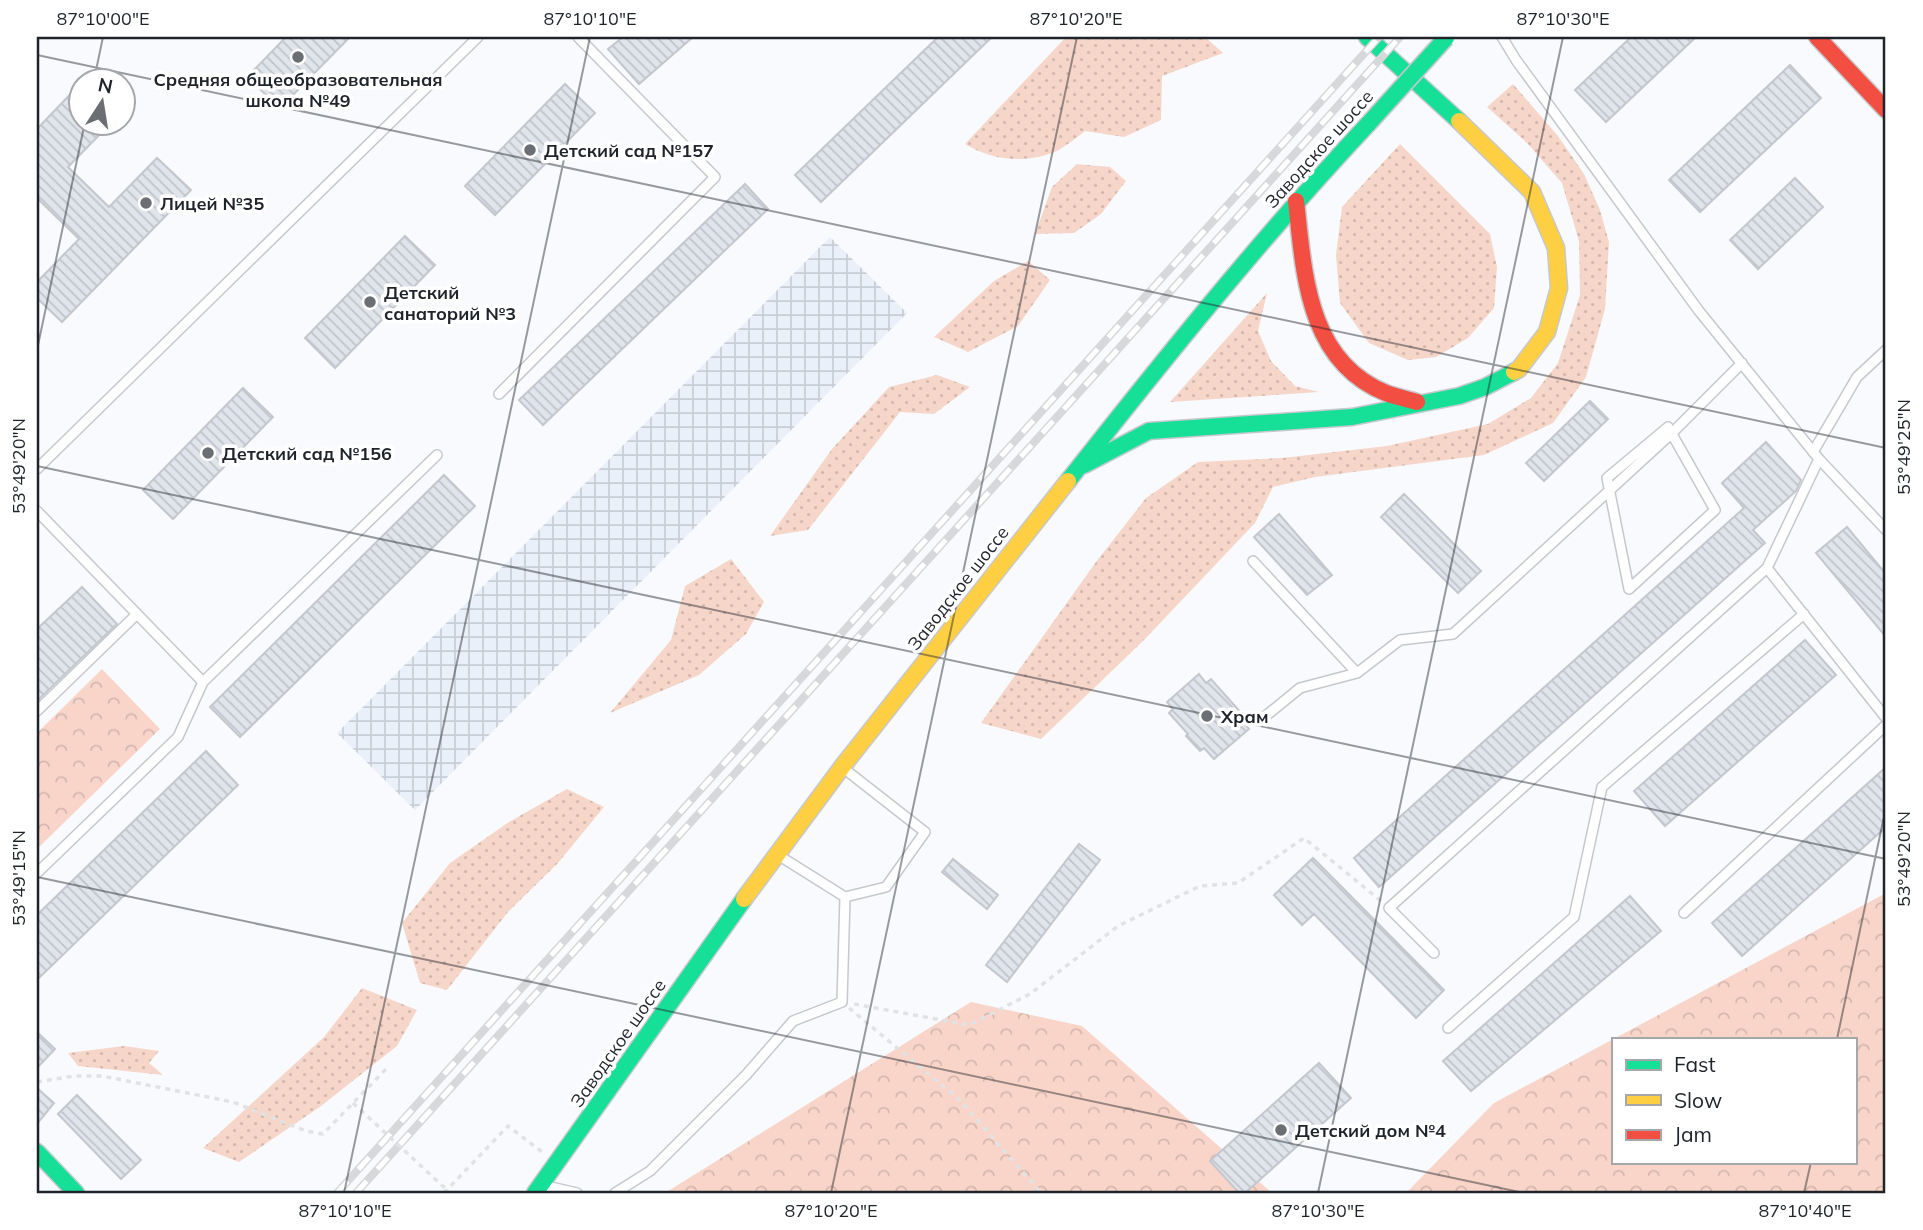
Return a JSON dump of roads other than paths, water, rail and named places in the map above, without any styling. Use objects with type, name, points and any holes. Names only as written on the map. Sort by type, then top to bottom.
[{"type":"main road","points":[[1076,469],[1149,431],[1352,417],[1459,396],[1485,387],[1518,369],[1547,332],[1559,288],[1556,248],[1532,192],[1367,37]]},
{"type":"main road","points":[[1817,37],[1886,110]]},
{"type":"main road","name":"Заводское шоссе","points":[[538,1189],[709,945],[842,767],[1076,469],[1193,323],[1296,201],[1447,38]]},
{"type":"main road","points":[[1296,201],[1305,284],[1324,340],[1352,373],[1385,393],[1424,403]]},
{"type":"main road","points":[[37,1152],[76,1193]]},
{"type":"lane","points":[[37,469],[478,37]]},
{"type":"lane","points":[[499,394],[715,177],[578,37]]},
{"type":"lane","points":[[586,45],[595,37]]},
{"type":"lane","points":[[1502,37],[1691,300],[1816,456],[1886,530]]},
{"type":"lane","points":[[1434,953],[1389,908],[1767,568],[1816,456],[1857,377],[1886,350]]},
{"type":"lane","points":[[1262,719],[1300,688],[1357,673],[1400,640],[1453,634],[1671,434],[1742,363]]},
{"type":"lane","points":[[1668,427],[1671,434],[1714,510],[1629,590],[1607,478],[1668,427]]},
{"type":"lane","points":[[37,873],[178,737],[203,682],[438,455]]},
{"type":"lane","points":[[37,511],[203,682]]},
{"type":"lane","points":[[1253,561],[1357,673]]},
{"type":"lane","points":[[1767,568],[1886,718]]},
{"type":"lane","points":[[37,711],[137,614]]},
{"type":"lane","points":[[1448,1028],[1574,916],[1602,787],[1804,614]]},
{"type":"lane","points":[[1684,913],[1886,725]]},
{"type":"lane","points":[[778,855],[845,897],[886,887],[925,832],[842,767]]},
{"type":"lane","points":[[615,1193],[650,1171],[746,1075],[793,1021],[842,1002],[845,897]]},
{"type":"lane","points":[[538,1189],[578,1193]]},
{"type":"railway","points":[[337,1193],[1379,37]]},
{"type":"railway","points":[[356,1193],[1400,37]]},
{"type":"place","name":"Средняя общеобразовательная школа №49","points":[[298,57]]},
{"type":"place","name":"Детский сад №157","points":[[530,150]]},
{"type":"place","name":"Лицей №35","points":[[146,203]]},
{"type":"place","name":"Детский санаторий №3","points":[[370,302]]},
{"type":"place","name":"Детский сад №156","points":[[208,453]]},
{"type":"place","name":"Храм","points":[[1207,716]]},
{"type":"place","name":"Детский дом №4","points":[[1281,1130]]}]
